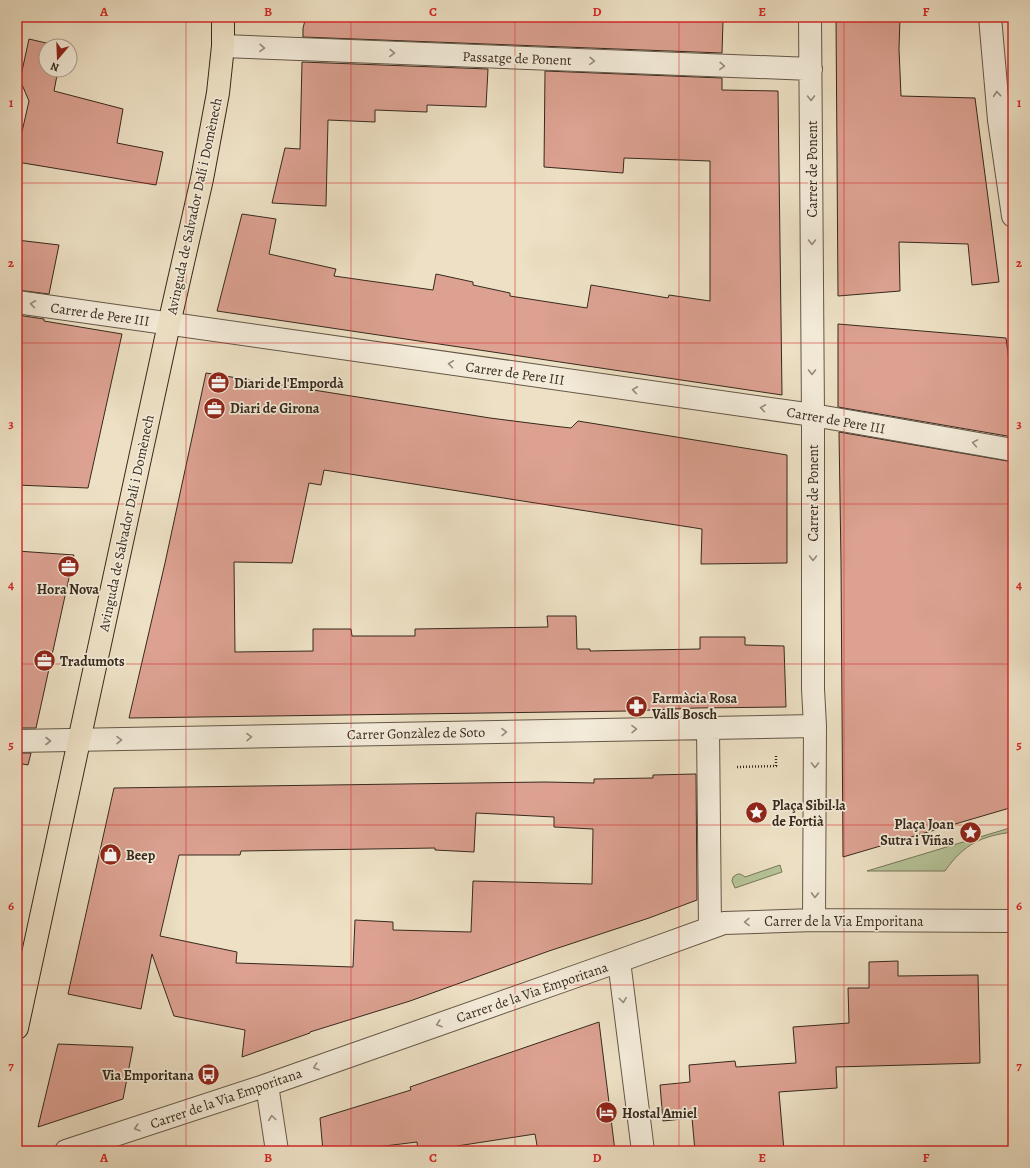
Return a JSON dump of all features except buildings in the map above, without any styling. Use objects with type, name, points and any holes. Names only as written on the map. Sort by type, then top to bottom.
[{"type":"main road","name":"Avinguda de Salvador Dalí i Domènech","points":[[17,1028],[208,149],[218,93],[224,46],[223,17]]},
{"type":"street","name":"Carrer de Ponent","points":[[810,17],[813,415],[813,689],[815,726],[814,920]]},
{"type":"street","points":[[990,17],[1006,119],[1013,216]]},
{"type":"street","name":"Passatge de Ponent","points":[[224,46],[811,69]]},
{"type":"street","name":"Carrer de Pere III","points":[[17,302],[813,415],[1013,450]]},
{"type":"street","name":"Carrer Gonzàlez de Soto","points":[[17,741],[815,726]]},
{"type":"street","points":[[708,728],[710,928]]},
{"type":"street","name":"Carrer de la Via Emporitana","points":[[66,1151],[267,1085],[724,923],[814,920],[1013,921]]},
{"type":"street","points":[[618,961],[643,1151]]},
{"type":"street","points":[[267,1085],[277,1151]]},
{"type":"green space","points":[[1013,827],[1013,832],[982,839],[966,848],[945,871],[867,871]]},
{"type":"green space","points":[[780,865],[782,872],[735,888],[732,881],[733,877],[738,874],[745,877]]},
{"type":"place","name":"Diari de l'Empordà","points":[[219,383]]},
{"type":"place","name":"Diari de Girona","points":[[214,408]]},
{"type":"place","name":"Hora Nova","points":[[68,567]]},
{"type":"place","name":"Tradumots","points":[[44,661]]},
{"type":"place","name":"Farmàcia Rosa Valls Bosch","points":[[637,706]]},
{"type":"place","name":"Plaça Sibil·la de Fortià","points":[[756,813]]},
{"type":"place","name":"Plaça Joan Sutra i Viñas","points":[[970,832]]},
{"type":"place","name":"Beep","points":[[110,855]]},
{"type":"place","name":"Via Emporitana","points":[[209,1075]]},
{"type":"place","name":"Hostal Amiel","points":[[606,1113]]}]
